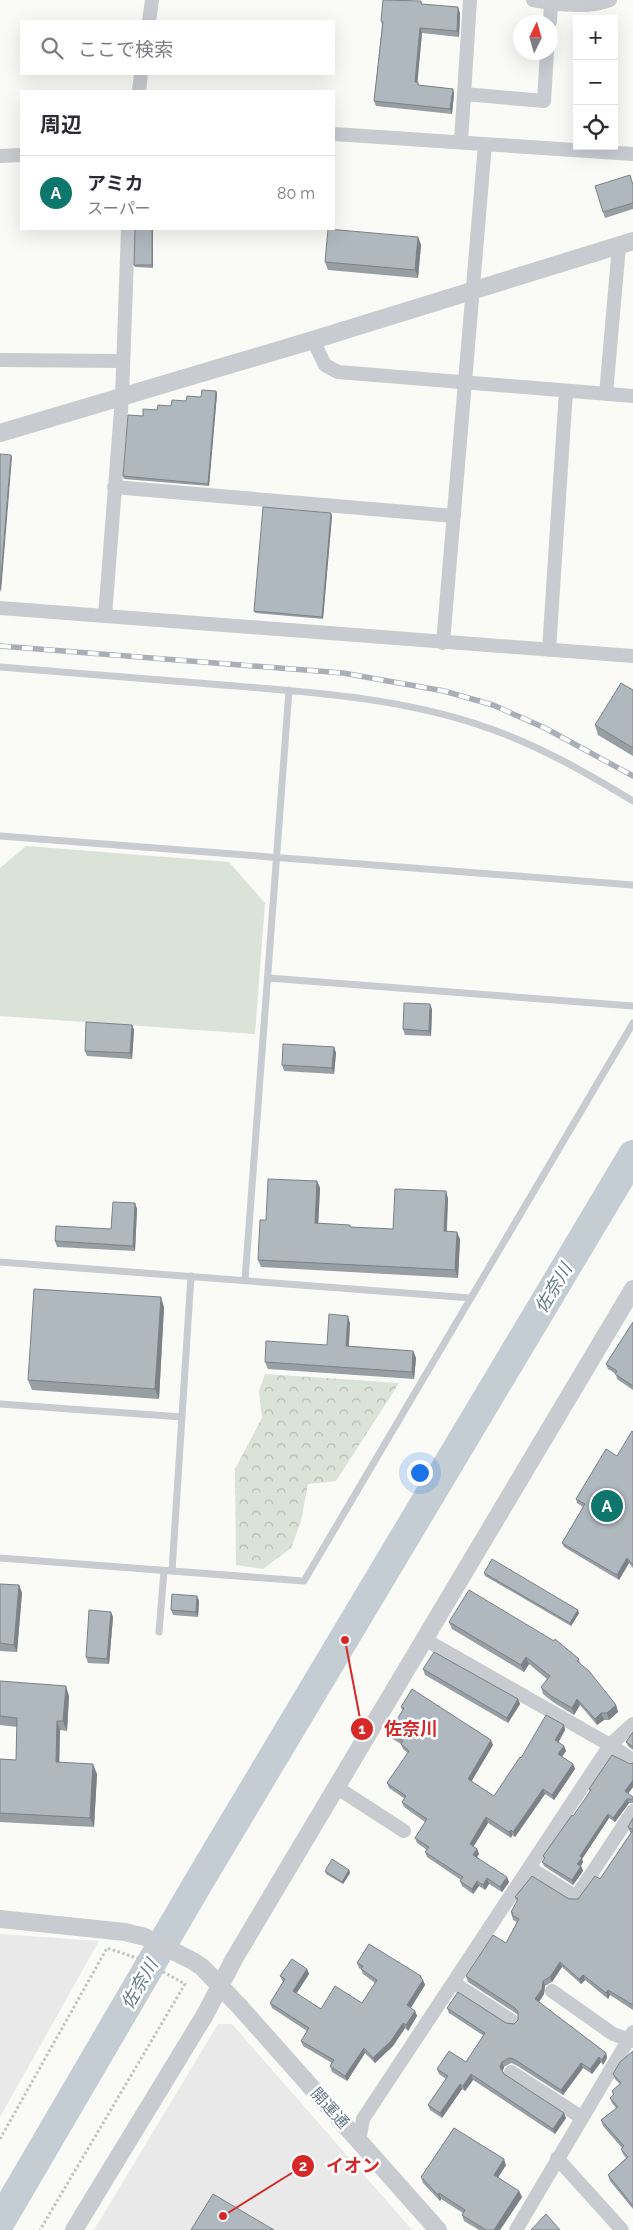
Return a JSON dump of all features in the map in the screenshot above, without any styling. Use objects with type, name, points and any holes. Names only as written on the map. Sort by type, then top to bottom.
[{"type":"street","points":[[149,20],[152,0]]},
{"type":"street","points":[[461,142],[470,0]]},
{"type":"street","points":[[533,0],[551,3],[598,4],[610,0]]},
{"type":"street","points":[[550,15],[551,3]]},
{"type":"street","points":[[464,94],[544,101],[547,60]]},
{"type":"street","points":[[139,90],[141,75]]},
{"type":"street","points":[[335,134],[633,154]]},
{"type":"street","points":[[444,643],[486,144]]},
{"type":"street","points":[[0,156],[20,155]]},
{"type":"street","points":[[105,616],[122,397],[128,230]]},
{"type":"street","points":[[0,433],[313,340],[626,243],[606,394]]},
{"type":"street","points":[[313,340],[324,365],[338,372],[633,396]]},
{"type":"street","points":[[0,360],[123,361]]},
{"type":"street","points":[[549,650],[566,391]]},
{"type":"street","points":[[114,487],[454,516]]},
{"type":"street","points":[[0,608],[633,656]]},
{"type":"street","points":[[74,2230],[220,1987],[424,1639],[631,1298]]},
{"type":"street","points":[[424,1639],[633,1760]]},
{"type":"street","points":[[359,2141],[363,2119],[610,1745],[633,1724]]},
{"type":"street","points":[[336,1787],[404,1831]]},
{"type":"street","points":[[530,1868],[576,1897],[633,1811]]},
{"type":"street","name":"開運通","points":[[0,1919],[125,1932],[145,1937],[202,1967],[438,2230]]},
{"type":"street","points":[[454,1983],[512,2021]]},
{"type":"street","points":[[516,2230],[581,2117],[631,2037],[613,2034],[552,1991]]},
{"type":"street","points":[[511,2072],[581,2117]]},
{"type":"street","points":[[558,2158],[622,2230]]},
{"type":"lane","points":[[0,667],[289,690],[364,700],[442,714],[489,728],[579,769],[633,801]]},
{"type":"lane","points":[[245,1280],[289,690]]},
{"type":"lane","points":[[0,836],[275,859],[633,885]]},
{"type":"lane","points":[[268,978],[633,1006]]},
{"type":"lane","points":[[0,1558],[304,1581],[633,1023]]},
{"type":"lane","points":[[0,1262],[470,1298]]},
{"type":"lane","points":[[172,1571],[191,1276]]},
{"type":"lane","points":[[0,1404],[182,1417]]},
{"type":"lane","points":[[159,1632],[164,1570]]},
{"type":"path","points":[[0,2139],[107,1948],[140,1960],[185,1984],[40,2230]]},
{"type":"shaded area","points":[[0,1934],[99,1941],[0,2117]]},
{"type":"shaded area","points":[[218,2024],[232,2024],[412,2230],[94,2230]]},
{"type":"green space","points":[[26,846],[229,862],[265,903],[255,1034],[0,1016],[0,868]]},
{"type":"green space","points":[[265,1374],[399,1383],[336,1481],[308,1484],[301,1521],[291,1548],[263,1569],[236,1565],[235,1469],[262,1418],[259,1391]]},
{"type":"building","points":[[383,0],[421,1],[421,4],[458,7],[457,31],[420,28],[415,82],[418,82],[418,85],[453,89],[450,109],[374,101],[383,22],[381,21]]},
{"type":"building","points":[[630,175],[633,185],[633,203],[603,212],[595,186]]},
{"type":"building","points":[[135,230],[152,230],[152,265],[134,265]]},
{"type":"building","points":[[328,230],[418,237],[415,270],[325,262]]},
{"type":"building","points":[[202,390],[216,391],[208,484],[123,476],[128,415],[143,416],[143,409],[157,410],[158,405],[171,406],[172,400],[186,401],[187,396],[201,397]]},
{"type":"building","points":[[0,454],[11,455],[0,589]]},
{"type":"building","points":[[263,507],[331,513],[322,617],[254,611]]},
{"type":"building","points":[[621,683],[633,690],[633,748],[595,725]]},
{"type":"building","points":[[404,1003],[430,1004],[429,1031],[403,1029]]},
{"type":"building","points":[[86,1022],[132,1025],[130,1053],[85,1051]]},
{"type":"building","points":[[283,1044],[334,1047],[332,1068],[282,1065]]},
{"type":"building","points":[[268,1179],[317,1181],[315,1223],[350,1225],[350,1227],[393,1229],[395,1189],[446,1191],[444,1231],[457,1232],[455,1270],[258,1260],[260,1220],[266,1220]]},
{"type":"building","points":[[113,1202],[135,1203],[133,1246],[55,1241],[56,1226],[111,1229]]},
{"type":"building","points":[[34,1289],[161,1297],[155,1389],[28,1380]]},
{"type":"building","points":[[329,1314],[348,1316],[346,1346],[413,1351],[412,1372],[265,1362],[266,1341],[327,1345]]},
{"type":"building","points":[[633,1322],[633,1386],[615,1374],[617,1371],[606,1364]]},
{"type":"building","points":[[632,1431],[633,1565],[627,1558],[617,1575],[562,1543],[585,1504],[576,1499],[606,1449],[617,1456]]},
{"type":"building","points":[[492,1559],[578,1610],[570,1623],[484,1573]]},
{"type":"building","points":[[0,1584],[19,1585],[14,1645],[0,1643]]},
{"type":"building","points":[[469,1590],[554,1641],[555,1639],[579,1659],[577,1661],[589,1671],[616,1705],[607,1713],[601,1713],[595,1719],[577,1699],[572,1708],[551,1696],[541,1687],[550,1676],[526,1657],[521,1665],[449,1622]]},
{"type":"building","points":[[172,1594],[197,1596],[196,1612],[171,1610]]},
{"type":"building","points":[[89,1610],[111,1612],[107,1659],[86,1657]]},
{"type":"building","points":[[434,1652],[518,1699],[507,1718],[423,1669]]},
{"type":"building","points":[[0,1681],[66,1686],[63,1721],[57,1721],[56,1762],[93,1764],[90,1818],[0,1813],[0,1759],[16,1760],[17,1718],[0,1716]]},
{"type":"building","points":[[412,1689],[491,1740],[468,1779],[494,1796],[521,1758],[546,1715],[564,1725],[555,1740],[564,1746],[558,1754],[573,1764],[552,1795],[543,1789],[513,1832],[511,1830],[509,1832],[486,1817],[470,1844],[477,1849],[473,1855],[507,1877],[500,1887],[487,1878],[483,1885],[477,1881],[472,1889],[460,1881],[463,1877],[425,1852],[429,1847],[415,1838],[427,1819],[402,1802],[406,1796],[387,1783],[409,1751],[401,1744],[403,1741],[389,1733],[404,1708],[401,1707]]},
{"type":"building","points":[[633,1732],[633,1747],[626,1742]]},
{"type":"building","points":[[612,1755],[630,1764],[633,1763],[633,1780],[625,1791],[633,1799],[627,1799],[613,1818],[608,1814],[580,1856],[582,1858],[577,1864],[581,1866],[572,1880],[542,1862],[545,1858],[543,1856],[591,1790],[589,1789]]},
{"type":"building","points":[[633,1818],[633,1830],[628,1827]]},
{"type":"building","points":[[633,1830],[633,2005],[608,1990],[606,1993],[583,1975],[579,1979],[560,1962],[550,1977],[543,1981],[542,1989],[535,1999],[606,2053],[602,2060],[599,2057],[590,2069],[581,2063],[561,2090],[514,2059],[509,2058],[502,2062],[500,2067],[504,2074],[564,2113],[553,2129],[471,2074],[463,2086],[460,2084],[440,2113],[428,2105],[448,2076],[437,2069],[449,2051],[466,2062],[485,2033],[447,2008],[458,1992],[506,2023],[514,2024],[518,2020],[518,2012],[515,2008],[466,1976],[493,1935],[506,1943],[519,1919],[512,1915],[513,1913],[511,1912],[518,1899],[515,1897],[532,1876],[569,1899],[578,1899],[595,1876],[600,1879]]},
{"type":"building","points":[[332,1859],[349,1870],[342,1882],[325,1871]]},
{"type":"building","points":[[369,1944],[421,1976],[423,1980],[407,2005],[415,2011],[406,2025],[403,2023],[391,2041],[373,2058],[364,2048],[345,2076],[330,2066],[334,2060],[301,2041],[309,2028],[270,2003],[285,1979],[280,1976],[292,1959],[307,1969],[293,1991],[321,2009],[335,1986],[362,2003],[377,1980],[361,1969],[363,1966],[357,1963]]},
{"type":"building","points":[[633,2051],[633,2206],[608,2175],[628,2157],[621,2149],[624,2146],[601,2120],[618,2107],[610,2098],[614,2094],[612,2091],[621,2083],[613,2074],[620,2062]]},
{"type":"building","points":[[454,2128],[504,2159],[494,2175],[519,2191],[494,2230],[486,2230],[462,2215],[465,2210],[439,2193],[438,2195],[421,2177]]},
{"type":"building","points":[[213,2194],[274,2230],[191,2230]]},
{"type":"building","points":[[546,2214],[560,2230],[531,2230]]},
{"type":"waterway","name":"佐奈川","points":[[0,2222],[201,1878],[633,1155]]},
{"type":"railway","points":[[0,646],[343,673],[444,691],[493,705],[545,728],[633,776]]},
{"type":"place","name":"アミカ","points":[[607,1506]]},
{"type":"place","name":"佐奈川","points":[[345,1640]]},
{"type":"place","name":"イオン","points":[[223,2216]]}]
